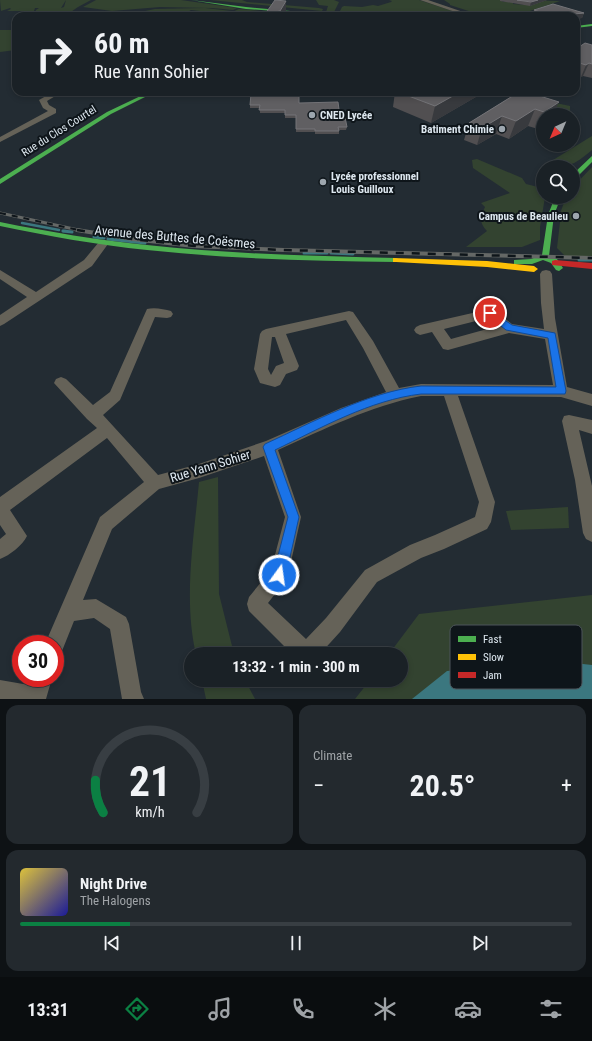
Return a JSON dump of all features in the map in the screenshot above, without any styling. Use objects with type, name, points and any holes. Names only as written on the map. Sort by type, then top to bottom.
[{"type":"main road","points":[[193,0],[278,12]]},
{"type":"main road","points":[[580,26],[592,25]]},
{"type":"main road","name":"Rue du Clos Courtel","points":[[0,182],[110,113],[145,96]]},
{"type":"main road","points":[[580,171],[592,158]]},
{"type":"main road","points":[[545,258],[551,215],[555,204]]},
{"type":"main road","name":"Avenue des Buttes de Coësmes","points":[[0,224],[103,244],[187,253],[328,260],[358,264],[421,266],[432,266],[440,263],[533,265]]},
{"type":"main road","name":"Avenue des Buttes de Coësmes","points":[[0,229],[21,229]]},
{"type":"main road","points":[[557,265],[554,274],[546,274],[533,265],[537,258],[545,258],[557,265],[592,267]]},
{"type":"street","points":[[423,0],[466,12]]},
{"type":"street","points":[[431,0],[461,12]]},
{"type":"street","points":[[442,0],[448,3],[445,6]]},
{"type":"street","points":[[580,49],[592,52]]},
{"type":"street","points":[[0,140],[53,111],[46,106],[43,100],[50,96]]},
{"type":"street","points":[[0,321],[88,263],[103,244]]},
{"type":"street","points":[[0,274],[36,297]]},
{"type":"street","points":[[546,274],[552,335],[561,391]]},
{"type":"street","points":[[92,415],[115,396],[151,312],[167,314]]},
{"type":"street","points":[[420,330],[490,313],[509,328]]},
{"type":"street","points":[[279,331],[349,315],[368,345],[395,395]]},
{"type":"street","points":[[435,327],[448,345],[509,328],[552,335]]},
{"type":"street","points":[[61,383],[108,430],[155,483]]},
{"type":"street","name":"Rue Yann Sohier","points":[[59,635],[106,523],[155,483],[209,468],[269,447],[346,412],[395,395],[421,390],[561,391],[592,400]]},
{"type":"street","points":[[313,647],[333,625],[371,576],[416,551],[438,543],[481,523],[485,516],[487,502],[449,391]]},
{"type":"street","points":[[592,427],[569,421],[587,479],[592,532]]},
{"type":"street","points":[[0,550],[18,536],[0,509],[108,430]]},
{"type":"street","points":[[269,447],[293,517],[279,575],[256,604],[291,647]]},
{"type":"street","points":[[68,612],[96,608],[119,624],[132,698]]},
{"type":"street","points":[[0,690],[37,691]]},
{"type":"green space","points":[[0,0],[66,0],[91,0],[71,12],[35,12],[39,8],[35,8],[34,12],[7,11],[11,9],[10,8],[1,11]]},
{"type":"green space","points":[[96,0],[181,0],[237,8],[233,10],[160,7],[112,11],[83,7]]},
{"type":"green space","points":[[210,0],[242,0],[247,2],[323,9],[322,11]]},
{"type":"green space","points":[[316,0],[334,0],[339,2],[334,12],[326,12],[328,6],[319,5]]},
{"type":"green space","points":[[389,0],[419,0],[456,12],[340,12],[344,6],[378,6],[392,1]]},
{"type":"green space","points":[[444,0],[501,0],[503,2],[513,2],[513,4],[527,5],[524,0],[560,1],[527,12],[472,12],[450,4]]},
{"type":"green space","points":[[205,8],[232,11],[200,12],[191,10],[188,12],[140,12],[155,9]]},
{"type":"green space","points":[[239,9],[272,12],[232,12]]},
{"type":"green space","points":[[0,30],[12,30],[12,50],[0,52]]},
{"type":"green space","points":[[551,102],[570,106],[570,108],[547,108]]},
{"type":"green space","points":[[592,136],[592,150],[581,159],[553,160],[566,152],[580,152],[580,143]]},
{"type":"green space","points":[[477,159],[522,178],[526,184],[536,186],[536,204],[544,204],[540,227],[540,240],[522,247],[466,247],[487,231],[481,220],[485,207],[481,203],[510,193],[473,168],[472,160]]},
{"type":"green space","name":"Campus de Beaulieu","points":[[592,167],[592,256],[565,256],[557,248],[560,222],[557,222],[563,204],[580,204],[580,180]]},
{"type":"green space","points":[[218,477],[219,594],[232,647],[195,647],[190,612],[190,590],[192,546],[199,482]]},
{"type":"green space","points":[[568,507],[569,528],[511,530],[506,511]]},
{"type":"green space","points":[[592,595],[592,699],[355,699],[364,687],[408,687],[408,647],[394,647],[419,614]]},
{"type":"green space","points":[[203,687],[249,687],[255,699],[206,699]]},
{"type":"water","points":[[582,664],[592,665],[592,699],[412,699],[447,671],[450,671],[450,689],[582,689]]},
{"type":"building","points":[[275,0],[286,1],[280,11],[266,12]]},
{"type":"building","points":[[517,0],[538,0],[531,2]]},
{"type":"building","points":[[553,4],[584,13],[540,12],[534,10]]},
{"type":"building","points":[[585,43],[592,45],[592,64],[589,63],[586,65],[580,63],[580,46]]},
{"type":"building","name":"CNED Lycée","points":[[251,96],[299,96],[299,103],[338,102],[340,117],[345,117],[347,127],[338,127],[339,131],[296,129],[296,115],[285,115],[285,110],[259,110],[260,105],[250,105]]},
{"type":"building","points":[[409,96],[453,96],[435,106]]},
{"type":"building","points":[[513,96],[540,96],[559,102],[550,108],[536,108],[516,121],[502,116],[482,128],[469,123]]},
{"type":"waterway","points":[[22,223],[59,230]]},
{"type":"waterway","points":[[66,231],[63,231],[72,232]]},
{"type":"waterway","points":[[94,237],[104,238]]},
{"type":"waterway","points":[[108,239],[145,243]]},
{"type":"waterway","points":[[304,253],[327,253]]},
{"type":"waterway","points":[[331,253],[353,254]]},
{"type":"waterway","points":[[579,260],[592,260]]},
{"type":"railway","points":[[0,213],[83,231]]},
{"type":"railway","points":[[77,230],[83,231]]},
{"type":"railway","points":[[83,231],[132,239],[194,246],[284,250],[592,258]]},
{"type":"traffic: fast","points":[[193,0],[246,8],[295,12]]},
{"type":"traffic: fast","points":[[580,26],[592,25]]},
{"type":"traffic: fast","points":[[0,182],[109,113],[145,96]]},
{"type":"traffic: fast","points":[[580,171],[592,158]]},
{"type":"traffic: fast","points":[[545,258],[551,215],[555,204]]},
{"type":"traffic: fast","points":[[0,224],[49,234],[147,248],[247,255],[396,260]]},
{"type":"traffic: fast","points":[[517,262],[532,261],[543,257],[554,261],[559,268]]},
{"type":"traffic: slow","points":[[396,260],[487,264],[534,269]]},
{"type":"traffic: jam","points":[[555,263],[592,266]]},
{"type":"place","name":"CNED Lycée","points":[[312,115]]},
{"type":"place","name":"Batiment Chimie","points":[[502,129]]},
{"type":"place","name":"Lycée professionnel Louis Guilloux","points":[[323,182]]},
{"type":"place","name":"Campus de Beaulieu","points":[[576,216]]},
{"type":"route","points":[[279,575],[293,517],[269,447],[299,435],[346,412],[404,392],[421,390],[561,391],[552,335],[509,328],[490,313]]}]
